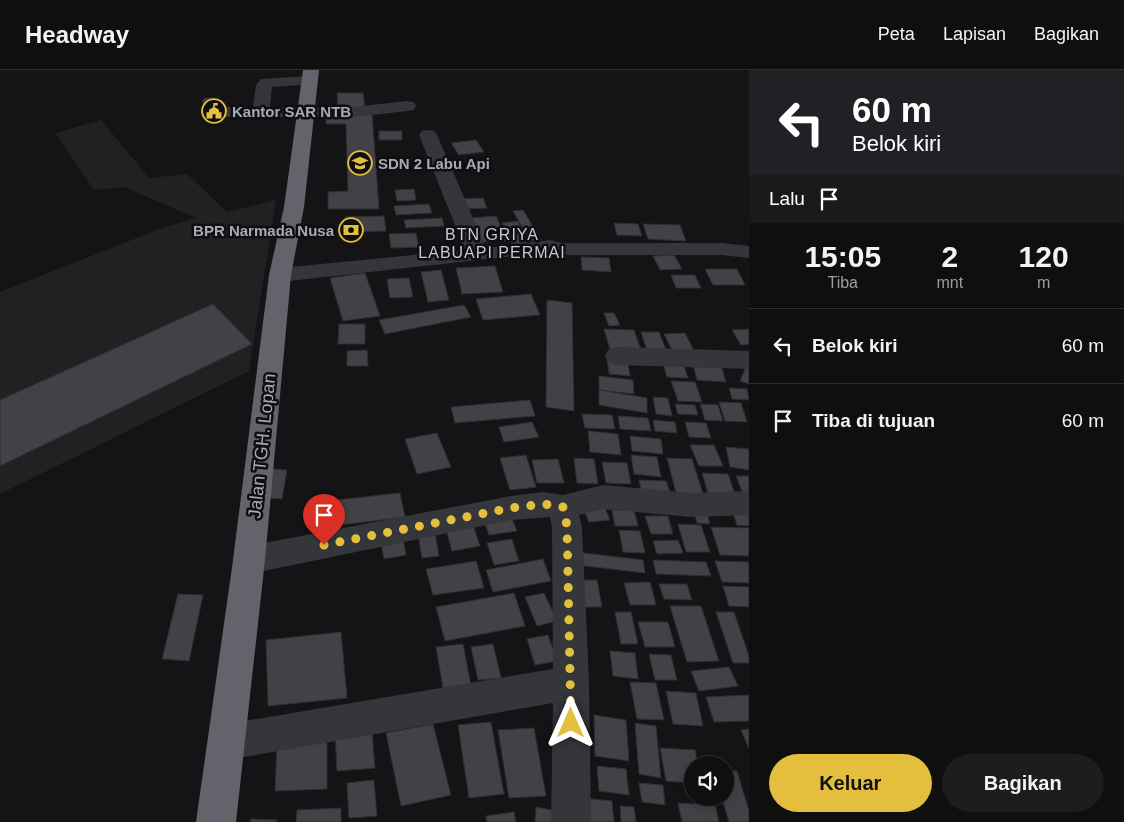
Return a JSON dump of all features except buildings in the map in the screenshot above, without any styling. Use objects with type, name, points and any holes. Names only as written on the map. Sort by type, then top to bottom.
[{"type":"highway","name":"Jalan TGH. Lopan","points":[[216,822],[249,560],[280,275],[294,207],[310,75]]},
{"type":"street","points":[[261,112],[264,85],[267,82],[310,75]]},
{"type":"street","points":[[210,102],[224,112],[353,112],[408,106]]},
{"type":"street","points":[[428,135],[478,255]]},
{"type":"street","points":[[280,275],[550,246],[561,249],[721,249],[749,252]]},
{"type":"street","points":[[617,356],[749,360]]},
{"type":"street","points":[[249,560],[511,508],[544,504],[563,507],[603,497],[691,505],[749,504]]},
{"type":"street","points":[[563,507],[567,526],[571,683],[571,822]]},
{"type":"street","points":[[227,742],[571,683]]},
{"type":"shaded area","points":[[101,120],[149,178],[187,174],[227,212],[276,200],[249,371],[0,494],[0,292],[162,228],[196,218],[124,187],[94,190],[55,133]]},
{"type":"place","name":"Kantor SAR NTB","points":[[214,111]]},
{"type":"place","name":"SDN 2 Labu Api","points":[[360,163]]},
{"type":"place","name":"BPR Narmada Nusa","points":[[351,230]]},
{"type":"district","name":"BTN GRIYA LABUAPI PERMAI","points":[[492,243]]},
{"type":"route","points":[[324,545],[511,508],[544,504],[563,507],[567,526],[571,723]]}]
